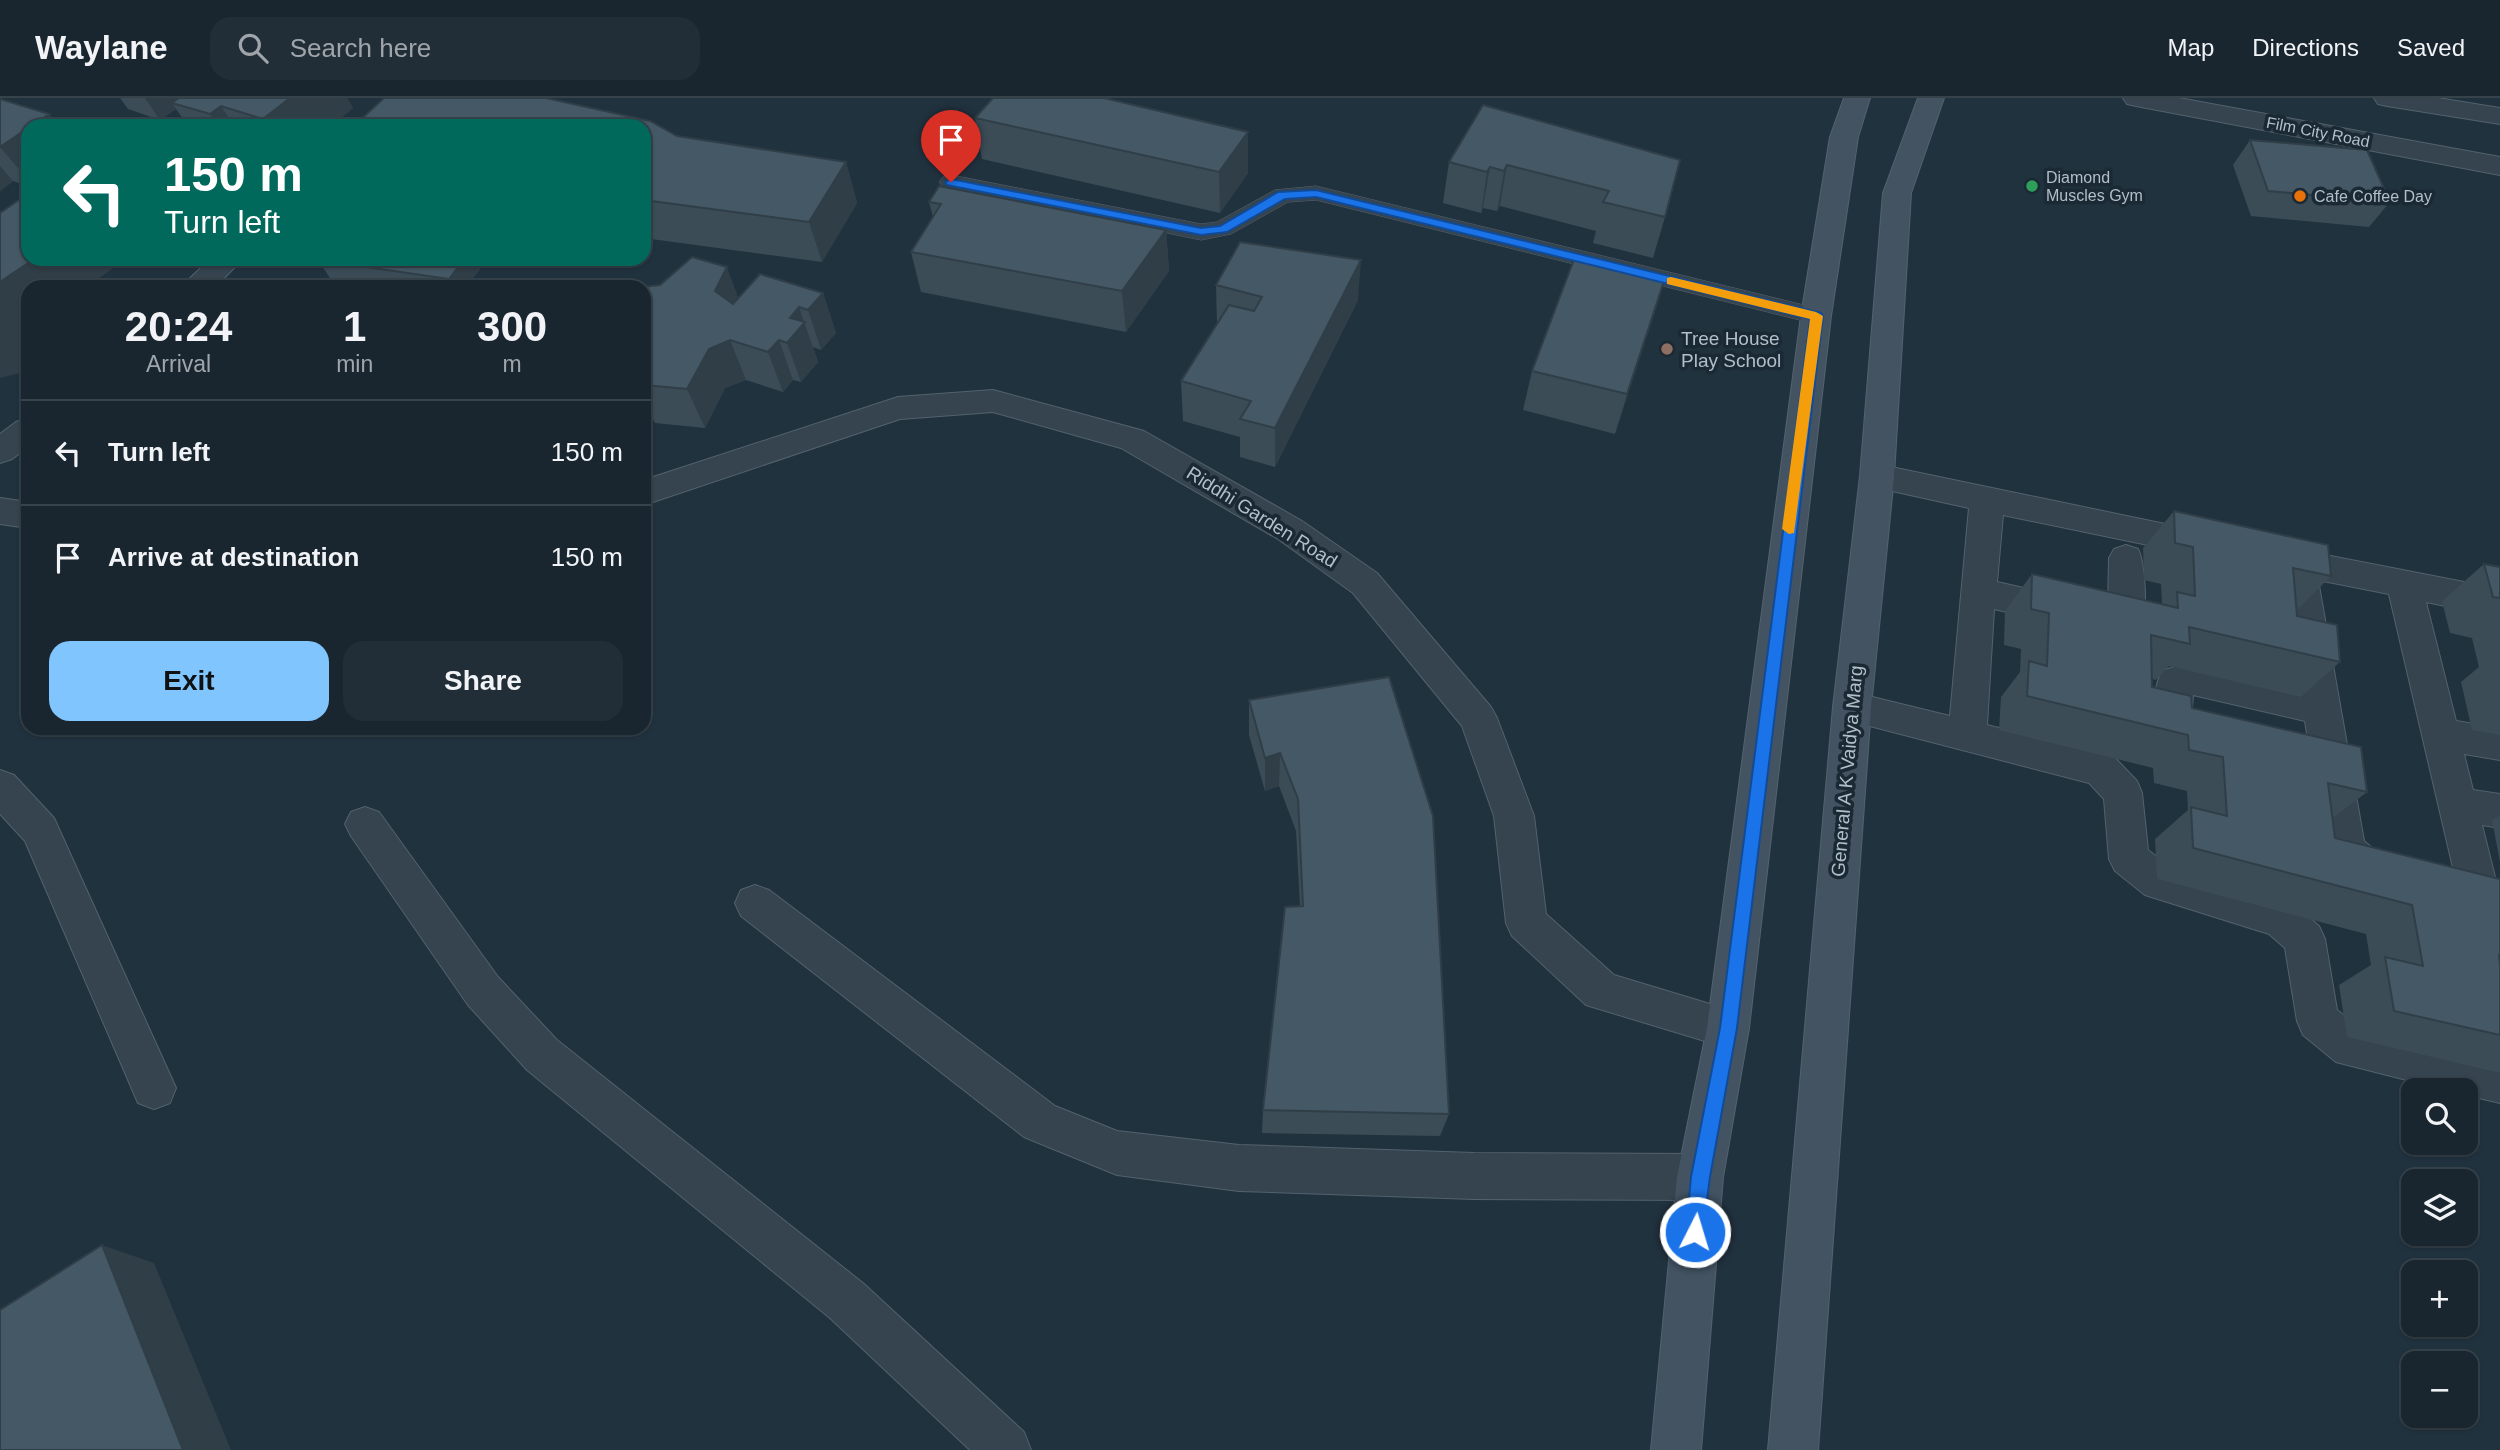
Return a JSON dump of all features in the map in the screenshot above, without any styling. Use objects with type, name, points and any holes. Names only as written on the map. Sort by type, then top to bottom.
[{"type":"main road","points":[[1676,1450],[1700,1177],[1728,1028],[1816,316],[1844,137],[1857,98]]},
{"type":"main road","name":"General A K Vaidya Marg","points":[[1793,1450],[1852,707],[1877,476],[1897,194],[1931,98]]},
{"type":"street","name":"Film City Road","points":[[2136,98],[2500,166]]},
{"type":"street","points":[[2387,98],[2500,116]]},
{"type":"street","points":[[204,280],[220,266]]},
{"type":"street","name":"Riddhi Garden Road","points":[[651,492],[898,408],[993,401],[1132,439],[1290,530],[1365,583],[1470,708],[1478,718],[1514,816],[1527,923],[1601,991],[1728,1028]]},
{"type":"street","points":[[0,451],[21,435]]},
{"type":"street","points":[[1877,476],[2500,604]]},
{"type":"street","points":[[1967,737],[1987,500]]},
{"type":"street","points":[[0,511],[21,514]]},
{"type":"street","points":[[1978,590],[2119,624],[2126,620],[2126,558]]},
{"type":"street","points":[[2297,562],[2346,850],[2370,872],[2461,892],[2477,885],[2404,584]]},
{"type":"street","points":[[2220,747],[2183,738],[2172,726],[2175,682],[2186,678],[2322,710]]},
{"type":"street","points":[[1852,707],[2101,770],[2123,793],[2129,859],[2159,882],[2282,919],[2304,939],[2318,1021],[2351,1046],[2500,1082]]},
{"type":"street","points":[[2441,734],[2500,744]]},
{"type":"street","points":[[2296,765],[2333,774]]},
{"type":"street","points":[[0,788],[40,830],[154,1088]]},
{"type":"street","points":[[2458,804],[2500,811]]},
{"type":"street","points":[[365,824],[483,991],[542,1055],[847,1301],[1006,1450]]},
{"type":"street","points":[[755,903],[1040,1122],[1118,1153],[1239,1168],[1474,1176],[1700,1177]]},
{"type":"lane","points":[[951,182],[1201,232],[1223,229],[1283,195],[1316,193],[1816,316]]},
{"type":"building","points":[[179,98],[290,98],[263,119],[221,106],[210,114],[172,103]]},
{"type":"building","points":[[384,98],[546,98],[641,119],[361,119]]},
{"type":"building","points":[[993,98],[1104,98],[1248,132],[1219,172],[975,118]]},
{"type":"building","points":[[0,99],[49,114],[42,119],[21,119],[21,133],[0,147]]},
{"type":"building","points":[[1483,105],[1680,160],[1665,217],[1603,202],[1609,191],[1507,165],[1504,171],[1490,167],[1487,172],[1449,162]]},
{"type":"building","points":[[651,122],[677,136],[846,162],[809,222],[651,201]]},
{"type":"building","points":[[2250,140],[2367,150],[2390,202],[2268,191]]},
{"type":"building","points":[[939,186],[1166,230],[1122,291],[911,252],[941,204],[929,202]]},
{"type":"building","points":[[21,198],[21,266],[24,266],[0,282],[0,213]]},
{"type":"building","points":[[1240,242],[1361,260],[1275,428],[1240,419],[1251,401],[1181,381],[1229,305],[1254,311],[1262,297],[1216,285]]},
{"type":"building","points":[[1576,254],[1666,275],[1627,394],[1532,371]]},
{"type":"building","points":[[692,257],[727,267],[715,291],[733,304],[760,274],[823,293],[808,310],[799,307],[790,318],[805,322],[787,343],[779,340],[768,352],[730,340],[709,349],[687,389],[651,386],[651,286],[660,285]]},
{"type":"building","points":[[359,266],[459,266],[449,279]]},
{"type":"building","points":[[2174,511],[2328,545],[2331,576],[2293,568],[2297,616],[2337,625],[2340,662],[2189,627],[2190,644],[2151,635],[2152,687],[2191,696],[2192,708],[2361,747],[2367,792],[2328,783],[2335,838],[2500,879],[2500,1035],[2394,1011],[2385,957],[2423,966],[2412,905],[2193,848],[2191,807],[2227,816],[2223,757],[2189,750],[2188,735],[2027,696],[2029,661],[2047,666],[2049,613],[2031,609],[2032,574],[2178,608],[2177,592],[2195,596],[2193,547],[2175,543]]},
{"type":"building","points":[[2484,564],[2500,567],[2500,598],[2493,597]]},
{"type":"building","points":[[1389,677],[1433,816],[1449,1114],[1263,1110],[1285,907],[1303,906],[1298,799],[1280,753],[1265,758],[1249,700]]},
{"type":"building","points":[[102,1245],[183,1450],[0,1450],[0,1310]]},
{"type":"slow traffic","points":[[1671,281],[1816,316],[1789,529]]},
{"type":"place","name":"Diamond Muscles Gym","points":[[2032,186]]},
{"type":"place","name":"Cafe Coffee Day","points":[[2300,196]]},
{"type":"place","name":"Tree House Play School","points":[[1667,349]]},
{"type":"route","points":[[951,182],[1201,232],[1223,229],[1283,195],[1316,193],[1816,316],[1728,1028],[1700,1177],[1695,1232]]}]
